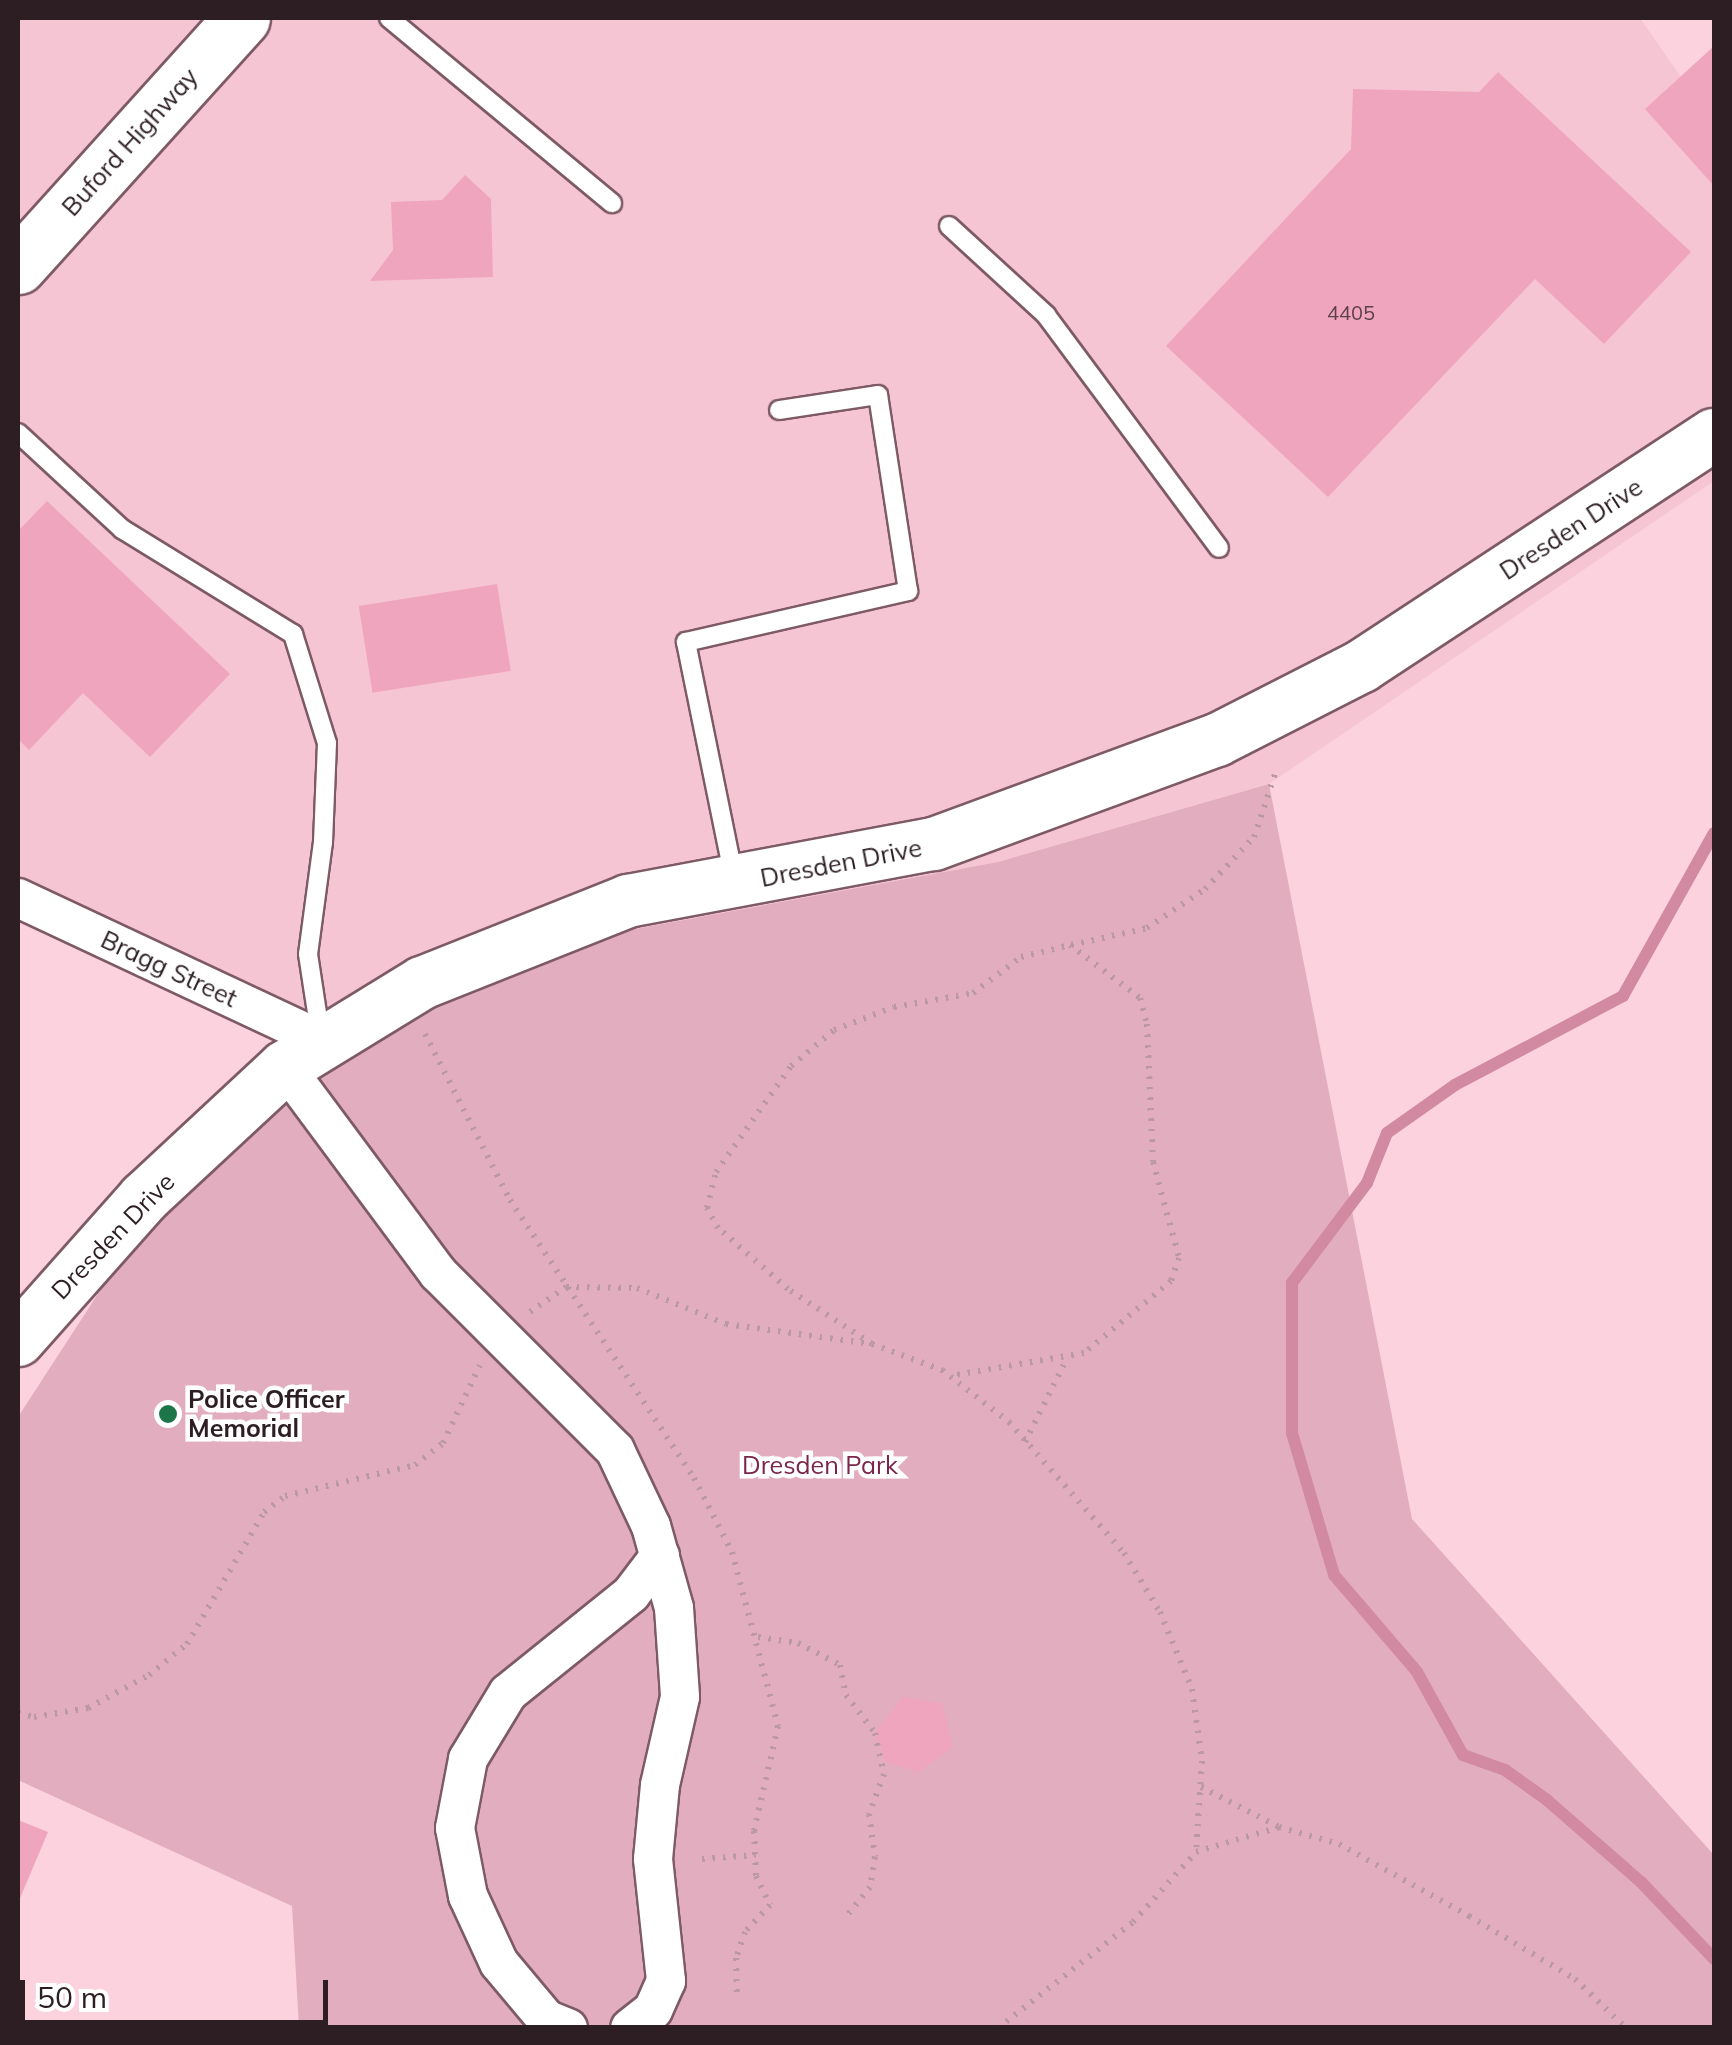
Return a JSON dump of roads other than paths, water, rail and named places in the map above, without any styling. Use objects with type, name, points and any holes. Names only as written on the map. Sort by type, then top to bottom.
[{"type":"main road","name":"Buford Highway","points":[[18,266],[242,18]]},
{"type":"street","name":"Dresden Drive","points":[[18,1340],[144,1198],[303,1053],[422,983],[628,901],[934,844],[1217,740],[1362,666],[1714,435]]},
{"type":"street","name":"Bragg Street","points":[[18,898],[303,1053]]},
{"type":"street","points":[[303,1053],[438,1273],[615,1450],[660,1556],[674,1608],[680,1698],[653,1860],[666,1980],[653,2010],[630,2028]]},
{"type":"street","points":[[568,2028],[546,2019],[499,1963],[468,1896],[455,1828],[468,1759],[508,1692],[631,1594],[660,1556]]},
{"type":"lane","points":[[389,18],[612,202]]},
{"type":"lane","points":[[949,226],[1046,315],[1220,548]]},
{"type":"lane","points":[[735,883],[686,642],[908,591],[878,395],[780,410]]},
{"type":"lane","points":[[18,433],[122,529],[294,634],[328,743],[324,842],[308,954],[303,1053]]},
{"type":"waterway","points":[[1714,833],[1623,996],[1455,1085],[1387,1133],[1367,1183],[1292,1283],[1292,1433],[1334,1575],[1417,1672],[1463,1755],[1505,1770],[1547,1800],[1641,1882],[1714,1959]]},
{"type":"place","name":"Police Officer Memorial","points":[[168,1414]]},
{"type":"park label","name":"Dresden Park","points":[[820,1465]]}]
